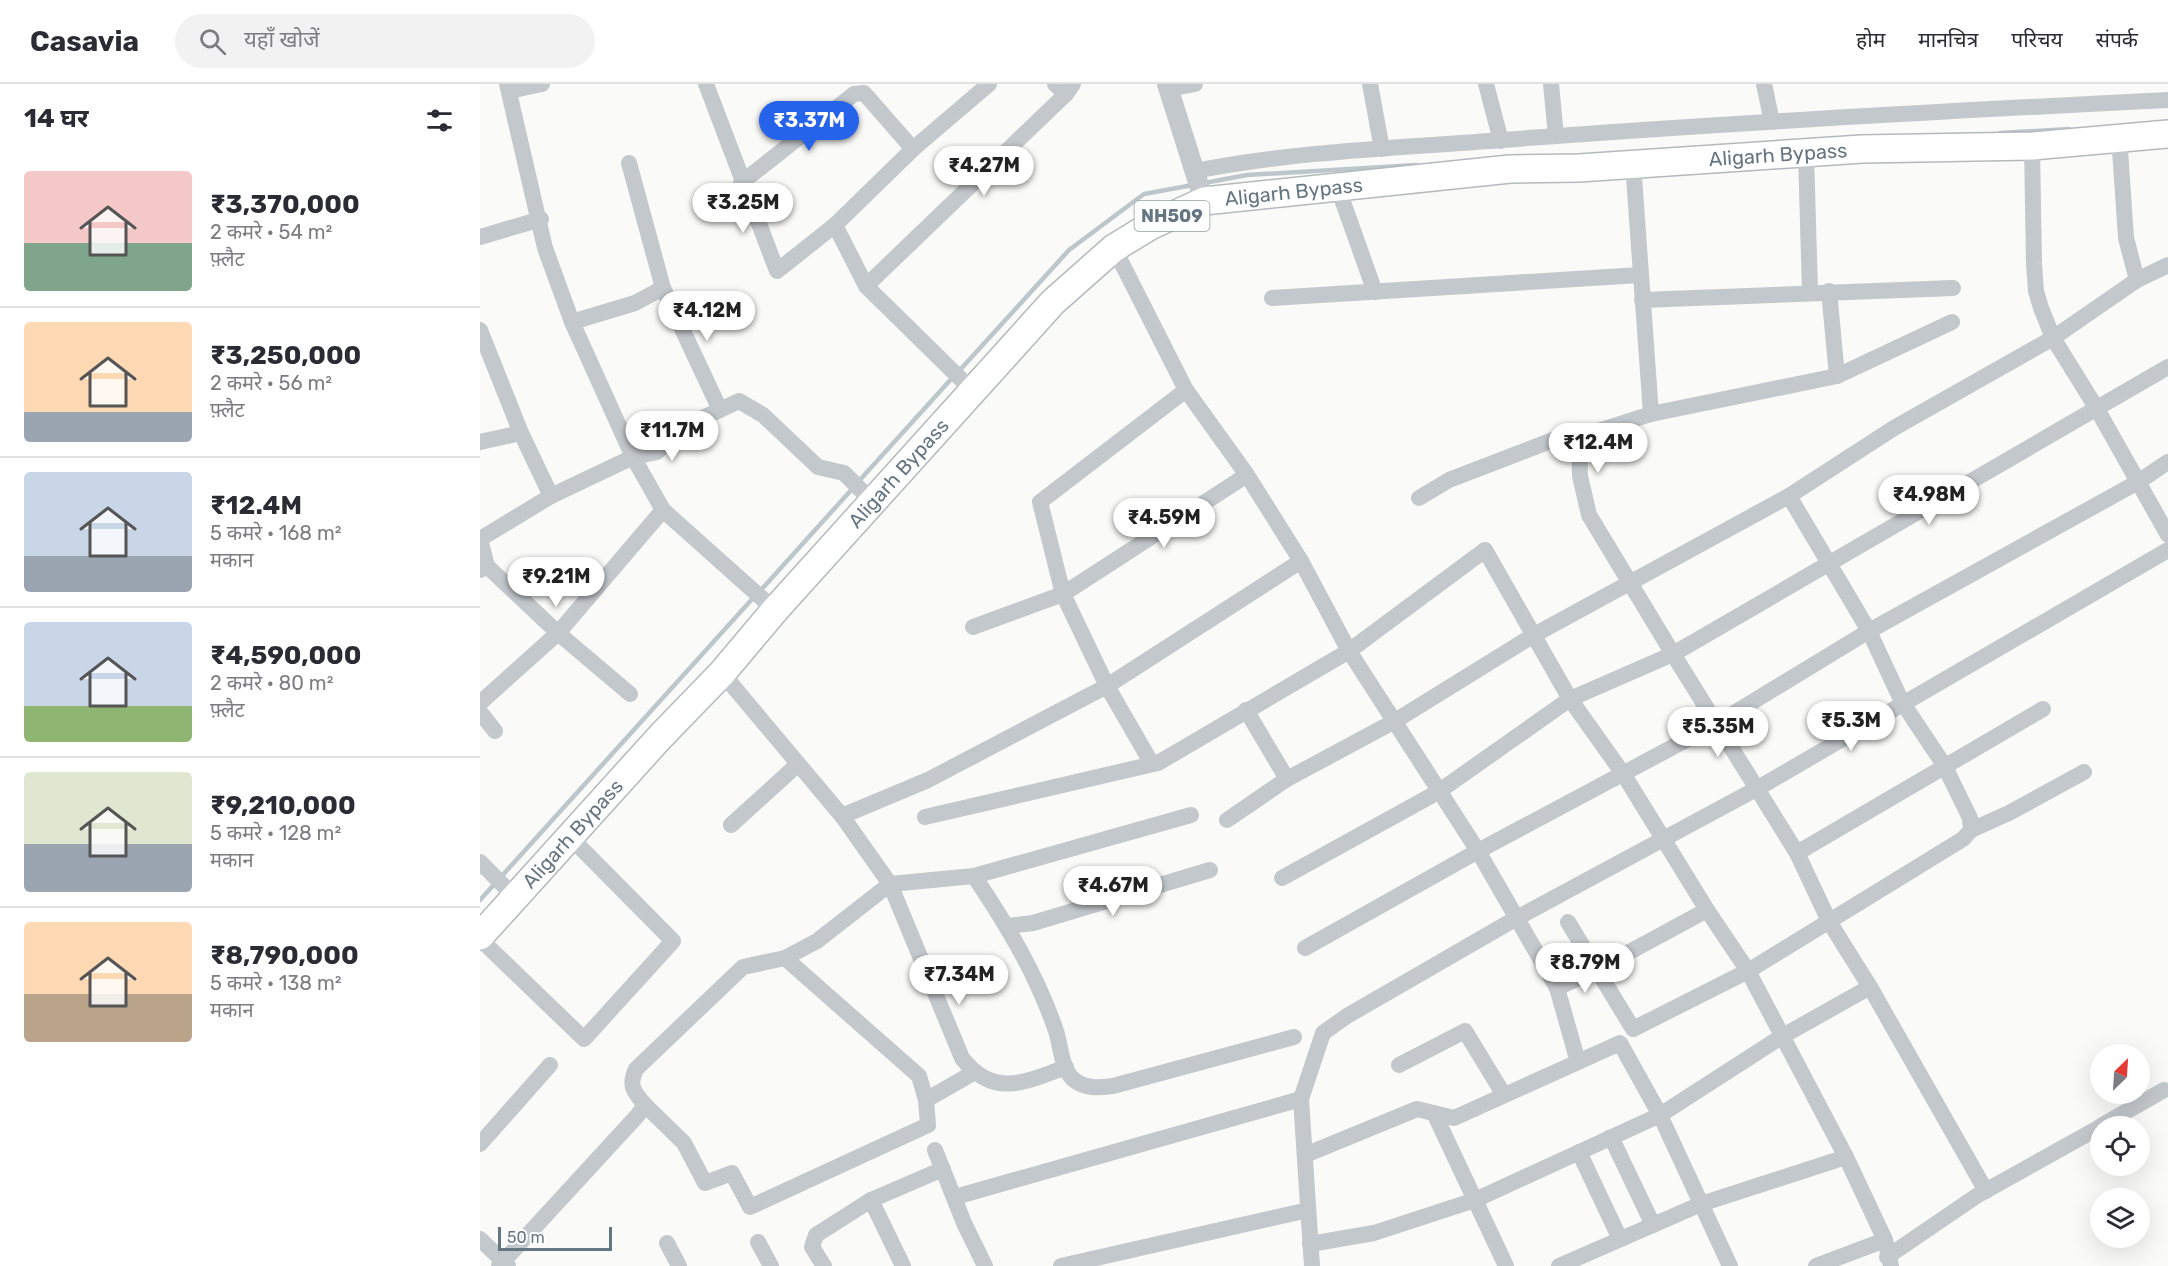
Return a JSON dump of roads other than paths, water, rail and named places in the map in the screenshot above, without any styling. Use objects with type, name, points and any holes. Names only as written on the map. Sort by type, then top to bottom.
[{"type":"highway","name":"Aligarh Bypass","points":[[480,938],[509,891],[571,838],[660,737],[722,673],[771,606],[970,388],[1053,302],[1114,248],[1150,226],[1199,186],[1338,188],[1510,169],[1579,168],[1862,149],[2032,146],[2119,136],[2168,134]]},
{"type":"street","points":[[542,84],[508,87],[541,219],[545,248],[572,322],[633,457],[663,510],[771,606]]},
{"type":"street","points":[[706,84],[741,183],[777,271],[835,225],[913,149],[989,84]]},
{"type":"street","points":[[1195,84],[1168,86],[1199,186],[1288,156],[1772,122],[2168,100]]},
{"type":"street","points":[[1370,84],[1382,148]]},
{"type":"street","points":[[1486,84],[1502,141]]},
{"type":"street","points":[[1551,84],[1556,136]]},
{"type":"street","points":[[1764,84],[1772,122]]},
{"type":"street","points":[[866,286],[1065,87]]},
{"type":"street","points":[[741,183],[854,94],[864,93],[913,149]]},
{"type":"street","points":[[2119,136],[2126,238],[2137,280]]},
{"type":"street","points":[[2032,146],[2036,291],[2053,338],[2097,409],[2168,535]]},
{"type":"street","points":[[1806,154],[1810,292]]},
{"type":"street","points":[[629,163],[663,288],[720,410]]},
{"type":"street","points":[[1634,164],[1640,274],[1652,414]]},
{"type":"street","points":[[1338,188],[1375,292]]},
{"type":"street","points":[[480,237],[541,219]]},
{"type":"street","points":[[835,225],[866,286],[970,388]]},
{"type":"street","points":[[1114,248],[1186,390],[1247,475],[1301,561],[1348,651],[1478,850],[1515,919],[1557,988],[1578,1062]]},
{"type":"street","points":[[1227,820],[1287,779],[1395,721],[1534,635],[1789,496],[1894,429],[2053,338],[2137,280],[2168,265]]},
{"type":"street","points":[[1272,298],[1640,274]]},
{"type":"street","points":[[572,322],[634,303],[663,288]]},
{"type":"street","points":[[1642,300],[1953,288]]},
{"type":"street","points":[[1829,291],[1837,376]]},
{"type":"street","points":[[1419,498],[1449,480],[1553,440],[1579,437],[1652,414],[1837,376],[1952,322]]},
{"type":"street","points":[[480,330],[521,433],[551,496]]},
{"type":"street","points":[[1282,878],[1438,792],[1570,699],[1673,654],[2168,367]]},
{"type":"street","points":[[1152,764],[1107,686],[1063,594],[1040,502],[1186,390]]},
{"type":"street","points":[[630,694],[484,568],[480,539],[551,496],[633,457],[657,452],[683,427],[739,401],[763,415],[818,467],[844,472],[871,499]]},
{"type":"street","points":[[480,442],[521,433]]},
{"type":"street","points":[[1579,437],[1581,476],[1589,515],[1797,853],[1830,923],[1870,987],[1986,1191]]},
{"type":"street","points":[[1305,948],[1478,850],[1624,775],[1716,724],[1869,631],[2138,482],[2168,462]]},
{"type":"street","points":[[973,627],[1063,594],[1247,475]]},
{"type":"street","points":[[1789,496],[1827,565],[1869,631],[1902,702],[1944,765],[1970,818],[1971,830]]},
{"type":"street","points":[[480,703],[558,633],[663,510]]},
{"type":"street","points":[[925,817],[1152,764],[1348,651],[1485,550],[1570,699],[1624,775],[1707,910],[1748,971],[1846,1157],[1885,1240],[1889,1262],[1986,1191],[2090,1133]]},
{"type":"street","points":[[1312,1266],[1301,1099],[1323,1033],[1347,1016],[1515,919],[1664,841],[1758,788],[1902,702],[2168,550]]},
{"type":"street","points":[[842,816],[927,780],[1107,686],[1301,561]]},
{"type":"street","points":[[722,673],[842,816],[890,884],[962,1058],[974,1073],[984,1080],[1003,1085],[1033,1080],[1066,1067]]},
{"type":"street","points":[[1797,853],[2043,709]]},
{"type":"street","points":[[1246,710],[1287,779]]},
{"type":"street","points":[[480,712],[495,731]]},
{"type":"street","points":[[731,825],[797,765]]},
{"type":"street","points":[[1443,1132],[1454,1118],[1620,1043],[1633,1029],[1748,971],[1830,923],[1964,839],[1971,830],[2009,813],[2085,772]]},
{"type":"street","points":[[784,958],[919,1076],[926,1100],[928,1125],[750,1207],[732,1173],[705,1183],[684,1143],[645,1105],[632,1088],[631,1079],[636,1069],[743,967],[784,958],[817,940],[890,884],[974,876],[1191,815]]},
{"type":"street","points":[[480,938],[584,1039],[673,941],[571,838]]},
{"type":"street","points":[[485,868],[509,891]]},
{"type":"street","points":[[1008,926],[1033,923],[1210,870]]},
{"type":"street","points":[[974,876],[1008,926],[1045,1003],[1066,1067],[1072,1078],[1084,1086],[1097,1088],[1113,1086],[1294,1037]]},
{"type":"street","points":[[1557,988],[1598,969],[1707,910]]},
{"type":"street","points":[[1568,922],[1633,1029]]},
{"type":"street","points":[[1310,1244],[1374,1233],[1475,1200],[1660,1115],[1781,1037],[1870,987]]},
{"type":"street","points":[[1399,1065],[1465,1031],[1504,1095]]},
{"type":"street","points":[[1620,1043],[1660,1115],[1730,1266]]},
{"type":"street","points":[[480,1144],[550,1065]]},
{"type":"street","points":[[926,1100],[974,1073]]},
{"type":"street","points":[[2120,1116],[2164,1090]]},
{"type":"street","points":[[955,1197],[1301,1099]]},
{"type":"street","points":[[480,1239],[504,1264],[645,1105]]},
{"type":"street","points":[[1305,1155],[1417,1109],[1454,1118]]},
{"type":"street","points":[[1434,1113],[1506,1266]]},
{"type":"street","points":[[1611,1137],[1653,1225]]},
{"type":"street","points":[[935,1150],[964,1223],[985,1266]]},
{"type":"street","points":[[1579,1152],[1620,1239]]},
{"type":"street","points":[[1559,1266],[1701,1204],[1846,1157]]},
{"type":"street","points":[[824,1266],[812,1247],[816,1235],[871,1200],[943,1169]]},
{"type":"street","points":[[871,1200],[903,1266]]},
{"type":"street","points":[[1061,1266],[1308,1210]]},
{"type":"street","points":[[1816,1266],[1885,1240]]},
{"type":"street","points":[[758,1242],[771,1266]]},
{"type":"street","points":[[667,1243],[679,1266]]},
{"type":"waterway","points":[[2000,133],[2069,129]]},
{"type":"waterway","points":[[1204,183],[1247,175],[1416,165]]},
{"type":"waterway","points":[[959,371],[1069,250],[1144,194],[1193,185]]},
{"type":"waterway","points":[[858,482],[953,377]]},
{"type":"waterway","points":[[760,591],[853,488]]},
{"type":"waterway","points":[[480,900],[754,597]]}]
